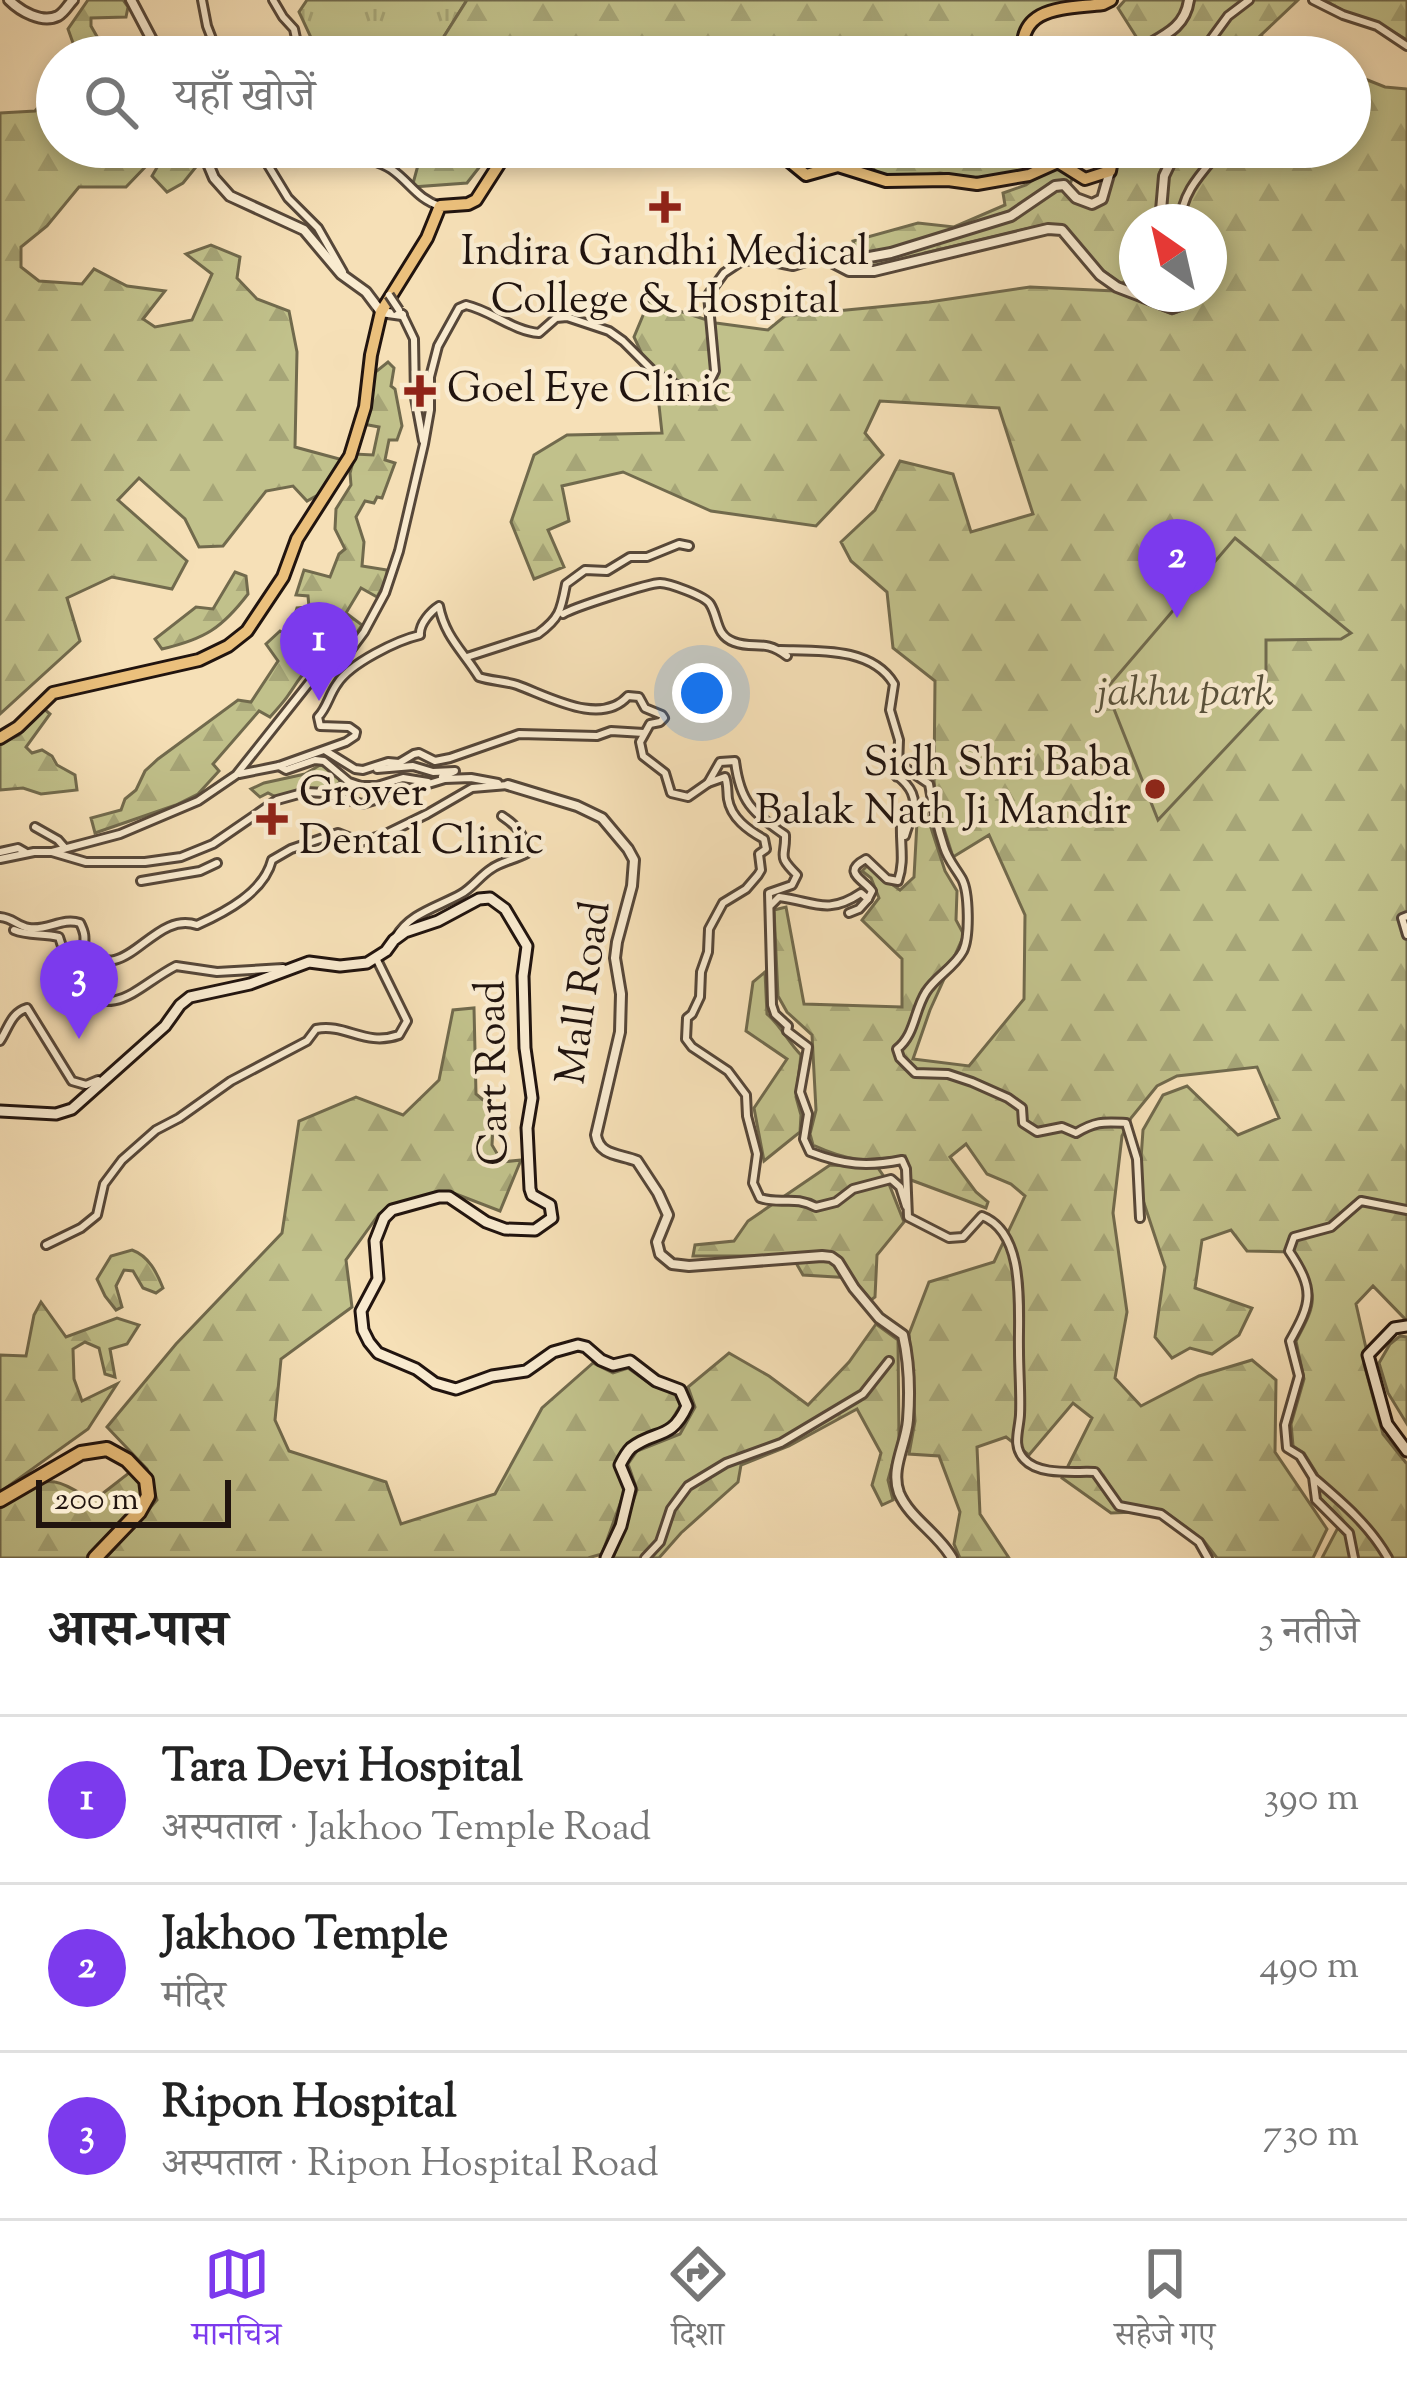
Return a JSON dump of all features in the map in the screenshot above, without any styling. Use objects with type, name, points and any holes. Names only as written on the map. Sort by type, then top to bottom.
[{"type":"highway","points":[[0,1500],[81,1453],[106,1449],[128,1460],[146,1480],[148,1496],[140,1512],[95,1558]]},
{"type":"main road","points":[[1024,36],[1036,17],[1049,11],[1111,0]]},
{"type":"main road","points":[[0,738],[53,694],[199,660],[247,632],[283,577],[297,539],[350,456],[365,407],[381,312],[427,238],[440,206],[476,200],[497,168]]},
{"type":"main road","points":[[797,168],[812,174],[832,168]]},
{"type":"main road","points":[[844,168],[900,182],[1001,182],[1045,168]]},
{"type":"main road","points":[[1068,168],[1085,179],[1111,168]]},
{"type":"main road","name":"Cart Road","points":[[376,958],[405,932],[490,898],[505,910],[527,946],[523,976],[532,1098],[527,1128],[530,1189],[532,1196],[550,1205],[552,1218],[535,1230],[505,1229],[449,1197],[392,1210],[375,1241],[378,1279],[361,1311],[363,1330],[373,1349],[446,1388],[526,1371],[553,1352],[578,1345],[613,1365],[630,1361],[656,1381],[680,1390],[687,1406],[674,1429],[629,1449],[620,1465],[630,1489],[621,1526],[606,1558]]},
{"type":"main road","points":[[0,1111],[72,1109],[165,1026],[190,997],[265,980],[309,962],[340,966],[376,958]]},
{"type":"main road","points":[[1407,1326],[1394,1328],[1368,1355],[1388,1424],[1407,1451]]},
{"type":"street","points":[[9,0],[23,11],[53,17],[73,0]]},
{"type":"street","points":[[131,0],[150,36]]},
{"type":"street","points":[[202,0],[211,36]]},
{"type":"street","points":[[273,0],[296,36]]},
{"type":"street","points":[[1163,36],[1186,15],[1189,0]]},
{"type":"street","points":[[1213,36],[1228,16],[1249,0]]},
{"type":"street","points":[[1313,0],[1377,26],[1407,46]]},
{"type":"street","points":[[211,168],[230,196],[304,230],[381,312],[400,312]]},
{"type":"street","points":[[270,168],[288,199],[318,228],[346,278]]},
{"type":"street","points":[[386,168],[416,195],[440,206]]},
{"type":"street","points":[[1161,204],[1167,168]]},
{"type":"street","points":[[1182,204],[1206,168]]},
{"type":"street","points":[[52,852],[120,833],[198,801],[236,775],[309,683],[344,659],[385,593],[400,551],[430,410],[430,377],[438,346],[459,308],[483,309],[539,334],[556,318],[566,317],[609,331],[656,374],[692,393],[706,391],[715,371],[708,295],[724,273],[742,261],[793,266],[836,254],[870,257],[1011,216],[1054,186],[1064,185],[1076,198],[1092,204],[1102,199],[1110,171]]},
{"type":"street","points":[[822,256],[849,271],[874,272],[1062,230],[1100,275],[1119,288]]},
{"type":"street","points":[[389,295],[415,339],[415,398],[424,444]]},
{"type":"street","points":[[556,620],[566,584],[585,570],[608,571],[630,557],[647,557],[674,545],[689,546]]},
{"type":"street","points":[[467,657],[538,634],[578,605],[666,583],[710,604],[716,625],[734,642],[766,644],[783,653],[844,653],[883,668],[894,684],[890,710],[899,740],[898,767]]},
{"type":"street","points":[[338,682],[362,662],[420,634],[424,622],[440,606],[448,636],[479,677],[594,709],[615,707],[628,696],[639,697],[645,708],[662,715],[660,722],[650,724],[640,742],[643,756],[665,773],[671,793],[688,797],[725,777],[728,801],[738,820],[764,839],[766,849],[759,854],[758,875],[723,903],[709,929],[700,997],[687,1018],[686,1039],[728,1071],[746,1095],[757,1154],[753,1176],[760,1198],[802,1199],[816,1207],[836,1202],[860,1186],[891,1179],[900,1187],[908,1217],[949,1238],[963,1237],[982,1216],[995,1222],[1010,1244],[1018,1277],[1020,1416],[1016,1441],[1022,1458],[1038,1469],[1095,1472],[1119,1506],[1161,1514],[1199,1542],[1208,1558]]},
{"type":"street","points":[[236,775],[279,766],[346,742],[356,732],[318,723],[344,659]]},
{"type":"street","points":[[363,770],[399,763],[414,754],[435,761],[450,758],[519,734],[644,733]]},
{"type":"street","points":[[279,766],[286,770],[324,761],[349,782],[369,788],[403,778],[430,783],[455,771],[413,766],[355,769],[323,749]]},
{"type":"street","points":[[708,783],[720,762],[735,761],[746,802],[785,835],[781,853],[797,875],[792,885],[769,893],[772,1005],[787,1030],[808,1047],[800,1092],[808,1114],[804,1139],[810,1152],[839,1163],[877,1165],[902,1160],[906,1207]]},
{"type":"street","points":[[769,908],[779,897],[833,905],[864,896],[872,890],[854,873],[858,863],[866,860],[895,883],[901,877],[904,855],[901,824],[905,836],[915,807],[911,791],[892,767],[901,765],[928,784],[932,814],[945,850],[964,883],[969,930],[958,958],[923,996],[910,1032],[897,1049],[900,1058],[915,1073],[948,1074],[1008,1098],[1022,1108],[1023,1123],[1037,1132],[1062,1127],[1076,1133],[1101,1121],[1126,1124],[1137,1159],[1140,1218]]},
{"type":"street","name":"Mall Road","points":[[0,856],[52,852],[86,862],[181,857],[213,844],[277,800],[306,792],[362,804],[430,783],[470,778],[508,785],[602,818],[634,860],[632,886],[616,941],[620,1032],[597,1144],[603,1151],[637,1161],[658,1192],[668,1215],[657,1242],[660,1254],[672,1264],[831,1257],[879,1318],[903,1335],[908,1420],[895,1478],[906,1506],[952,1558]]},
{"type":"street","points":[[14,930],[68,919],[80,923],[88,954],[114,962],[163,927],[190,921],[197,925],[236,904],[268,875],[272,860],[291,848],[338,833],[361,842],[428,814],[472,788],[508,785]]},
{"type":"street","points":[[394,940],[399,929],[419,914],[467,891],[499,863],[527,853],[526,840],[502,816]]},
{"type":"street","points":[[35,827],[65,848]]},
{"type":"street","points":[[141,881],[200,871],[217,863]]},
{"type":"street","points":[[853,884],[864,896]]},
{"type":"street","points":[[849,913],[859,909],[864,896]]},
{"type":"street","points":[[1407,916],[1402,918],[1407,935]]},
{"type":"street","points":[[0,917],[27,927]]},
{"type":"street","points":[[4,929],[59,937],[72,988],[94,1002],[130,996],[176,966],[217,972],[295,966]]},
{"type":"street","points":[[46,1245],[97,1215],[104,1184],[122,1160],[157,1130],[231,1081],[307,1041],[316,1029],[328,1027],[382,1041],[399,1035],[407,1021],[376,958]]},
{"type":"street","points":[[0,1040],[12,1017],[28,1008],[72,1081],[86,1085],[110,1076]]},
{"type":"street","points":[[1354,1558],[1349,1533],[1316,1499],[1312,1477],[1300,1456],[1287,1448],[1285,1425],[1299,1376],[1290,1340],[1309,1295],[1289,1252],[1294,1237],[1331,1227],[1361,1201],[1407,1210]]},
{"type":"street","points":[[646,1558],[660,1542],[671,1509],[688,1486],[726,1463],[781,1443],[863,1394],[889,1361]]},
{"type":"street","points":[[1312,1477],[1349,1508],[1377,1538],[1388,1558]]},
{"type":"green space","points":[[88,0],[123,0],[128,7],[126,17],[91,18],[97,36],[70,36],[68,29]]},
{"type":"green space","points":[[307,0],[467,0],[444,36],[310,36],[299,12]]},
{"type":"green space","points":[[467,0],[1102,0],[1033,14],[1019,36],[444,36]]},
{"type":"green space","points":[[1125,0],[1298,0],[1260,36],[1136,36],[1118,8]]},
{"type":"green space","points":[[1325,0],[1407,0],[1407,40],[1346,12]]},
{"type":"green space","points":[[1371,81],[1407,89],[1407,1321],[1373,1286],[1356,1304],[1366,1348],[1364,1364],[1383,1434],[1407,1464],[1407,1558],[1322,1558],[1342,1520],[1320,1498],[1317,1474],[1304,1453],[1293,1446],[1291,1424],[1304,1379],[1296,1341],[1312,1305],[1307,1278],[1294,1252],[1247,1251],[1231,1230],[1202,1240],[1195,1288],[1252,1308],[1239,1335],[1212,1354],[1190,1348],[1172,1358],[1155,1337],[1165,1267],[1139,1188],[1143,1130],[1163,1095],[1187,1086],[1238,1135],[1279,1118],[1257,1067],[1177,1076],[1157,1086],[1122,1136],[1113,1213],[1127,1312],[1115,1378],[1141,1406],[1199,1376],[1252,1360],[1276,1380],[1275,1452],[1327,1529],[1313,1558],[1217,1558],[1204,1541],[1164,1511],[1111,1513],[1062,1478],[1092,1418],[1073,1403],[1029,1455],[1006,1437],[977,1447],[980,1514],[1009,1558],[960,1558],[954,1544],[960,1512],[939,1456],[909,1454],[915,1421],[909,1334],[929,1282],[994,1262],[1025,1196],[987,1174],[966,1144],[950,1157],[988,1202],[986,1208],[911,1180],[905,1156],[858,1159],[813,1145],[812,1035],[787,1012],[778,996],[774,910],[786,907],[804,1004],[902,1007],[902,959],[862,920],[879,898],[871,878],[862,871],[867,866],[900,890],[914,877],[917,822],[923,803],[945,871],[957,891],[956,920],[964,935],[913,1059],[969,1066],[1024,999],[1025,915],[989,835],[953,857],[937,807],[935,681],[893,648],[887,592],[851,561],[841,542],[875,510],[900,461],[953,474],[971,532],[1033,514],[999,408],[880,401],[865,433],[883,455],[816,526],[711,511],[623,472],[562,486],[569,521],[548,530],[564,567],[534,579],[511,522],[534,455],[567,435],[662,433],[657,387],[634,337],[649,301],[716,323],[768,330],[785,316],[1030,287],[1115,291],[1119,293],[1119,312],[1227,312],[1227,204],[1166,204],[1173,168],[1371,168]]},
{"type":"green space","points":[[35,111],[36,168],[144,168],[126,187],[79,187],[47,226],[21,247],[21,267],[39,281],[82,284],[94,269],[127,286],[165,291],[143,319],[155,327],[192,320],[212,274],[186,254],[211,245],[240,257],[237,278],[257,299],[289,311],[297,352],[295,447],[343,460],[327,490],[307,501],[293,486],[266,491],[223,546],[199,547],[185,519],[139,478],[118,500],[187,561],[172,589],[112,577],[67,598],[80,641],[0,714],[0,113]]},
{"type":"green space","points":[[157,168],[195,168],[167,192],[152,176]]},
{"type":"green space","points":[[417,168],[479,168],[467,183],[412,187]]},
{"type":"green space","points":[[873,168],[1036,168],[1001,182],[940,173],[885,180]]},
{"type":"green space","points":[[1050,168],[1065,168],[1072,179],[1067,192],[1076,202],[1093,207],[1105,201],[1112,168],[1162,168],[1158,204],[1119,204],[1119,282],[1064,227],[1043,225],[925,253],[892,270],[861,271],[853,241],[918,223],[954,227],[1005,205],[1003,193],[1026,185]]},
{"type":"green space","points":[[388,362],[394,368],[391,386],[402,426],[397,440],[389,440],[385,460],[395,463],[382,498],[365,501],[356,517],[364,542],[362,566],[387,570],[387,579],[377,597],[361,588],[346,613],[362,625],[326,666],[303,674],[270,717],[259,711],[213,764],[219,771],[198,794],[95,833],[91,818],[121,810],[158,759],[238,700],[251,702],[278,661],[266,644],[280,631],[299,642],[313,622],[296,611],[309,607],[308,596],[296,595],[304,570],[330,577],[345,549],[335,529],[336,509],[351,485],[355,454],[373,455],[379,427],[363,424],[373,374]]},
{"type":"green space","name":"jakhu park","points":[[1235,538],[1351,633],[1341,639],[1266,640],[1266,705],[1158,820],[1106,689]]},
{"type":"green space","points":[[235,572],[246,576],[248,594],[230,616],[201,636],[162,649],[155,639],[196,607],[213,609]]},
{"type":"green space","points":[[43,708],[50,714],[26,747],[32,753],[42,750],[75,775],[77,790],[41,794],[23,788],[0,790],[0,743],[19,735]]},
{"type":"green space","points":[[320,765],[337,775],[340,782],[333,788],[276,797],[268,793],[260,797],[251,789],[305,774]]},
{"type":"green space","points":[[765,972],[767,1014],[801,1055],[796,1097],[801,1115],[800,1132],[764,1161],[754,1108],[787,1059],[746,1031],[753,982]]},
{"type":"green space","points":[[474,1008],[476,1094],[494,1109],[492,1145],[502,1162],[521,1160],[500,1211],[451,1192],[392,1205],[379,1214],[346,1260],[352,1307],[281,1359],[275,1420],[289,1451],[386,1482],[401,1524],[495,1494],[542,1408],[593,1363],[613,1373],[628,1368],[653,1386],[678,1394],[680,1406],[670,1423],[627,1445],[615,1464],[625,1490],[602,1554],[588,1558],[106,1558],[157,1500],[147,1469],[107,1427],[176,1344],[282,1233],[299,1121],[356,1097],[403,1115],[439,1080],[453,1010]]},
{"type":"green space","points":[[830,1165],[878,1168],[904,1222],[877,1255],[871,1300],[852,1278],[803,1275],[792,1256],[693,1256],[695,1245],[734,1241],[748,1221]]},
{"type":"green space","points":[[132,1250],[148,1261],[163,1288],[156,1293],[143,1288],[133,1271],[124,1270],[116,1286],[122,1307],[116,1310],[97,1279],[111,1256]]},
{"type":"green space","points":[[41,1302],[66,1337],[117,1318],[139,1325],[127,1344],[110,1349],[115,1377],[105,1374],[99,1348],[85,1342],[73,1349],[74,1379],[82,1401],[117,1384],[88,1429],[0,1492],[0,1355],[26,1356]]},
{"type":"green space","points":[[876,1324],[898,1340],[899,1440],[888,1480],[893,1500],[882,1505],[872,1485],[881,1453],[857,1409],[789,1446],[741,1465],[738,1482],[659,1558],[613,1558],[637,1490],[628,1464],[637,1451],[680,1434],[695,1407],[688,1387],[729,1353],[808,1405],[849,1362]]},
{"type":"green space","points":[[1400,1336],[1407,1337],[1407,1424],[1388,1393],[1379,1363]]},
{"type":"green space","points":[[134,1469],[143,1488],[136,1510],[92,1558],[0,1558],[0,1508],[18,1493],[32,1485],[55,1482],[93,1501]]},
{"type":"place","name":"Indira Gandhi Medical College & Hospital","points":[[665,207]]},
{"type":"place","name":"Goel Eye Clinic","points":[[420,391]]},
{"type":"place","name":"Jakhoo Temple","points":[[1177,618]]},
{"type":"place","name":"Tara Devi Hospital","points":[[319,701]]},
{"type":"place","name":"Sidh Shri Baba Balak Nath Ji Mandir","points":[[1155,789]]},
{"type":"place","name":"Grover Dental Clinic","points":[[272,819]]},
{"type":"place","name":"Ripon Hospital","points":[[79,1039]]}]
